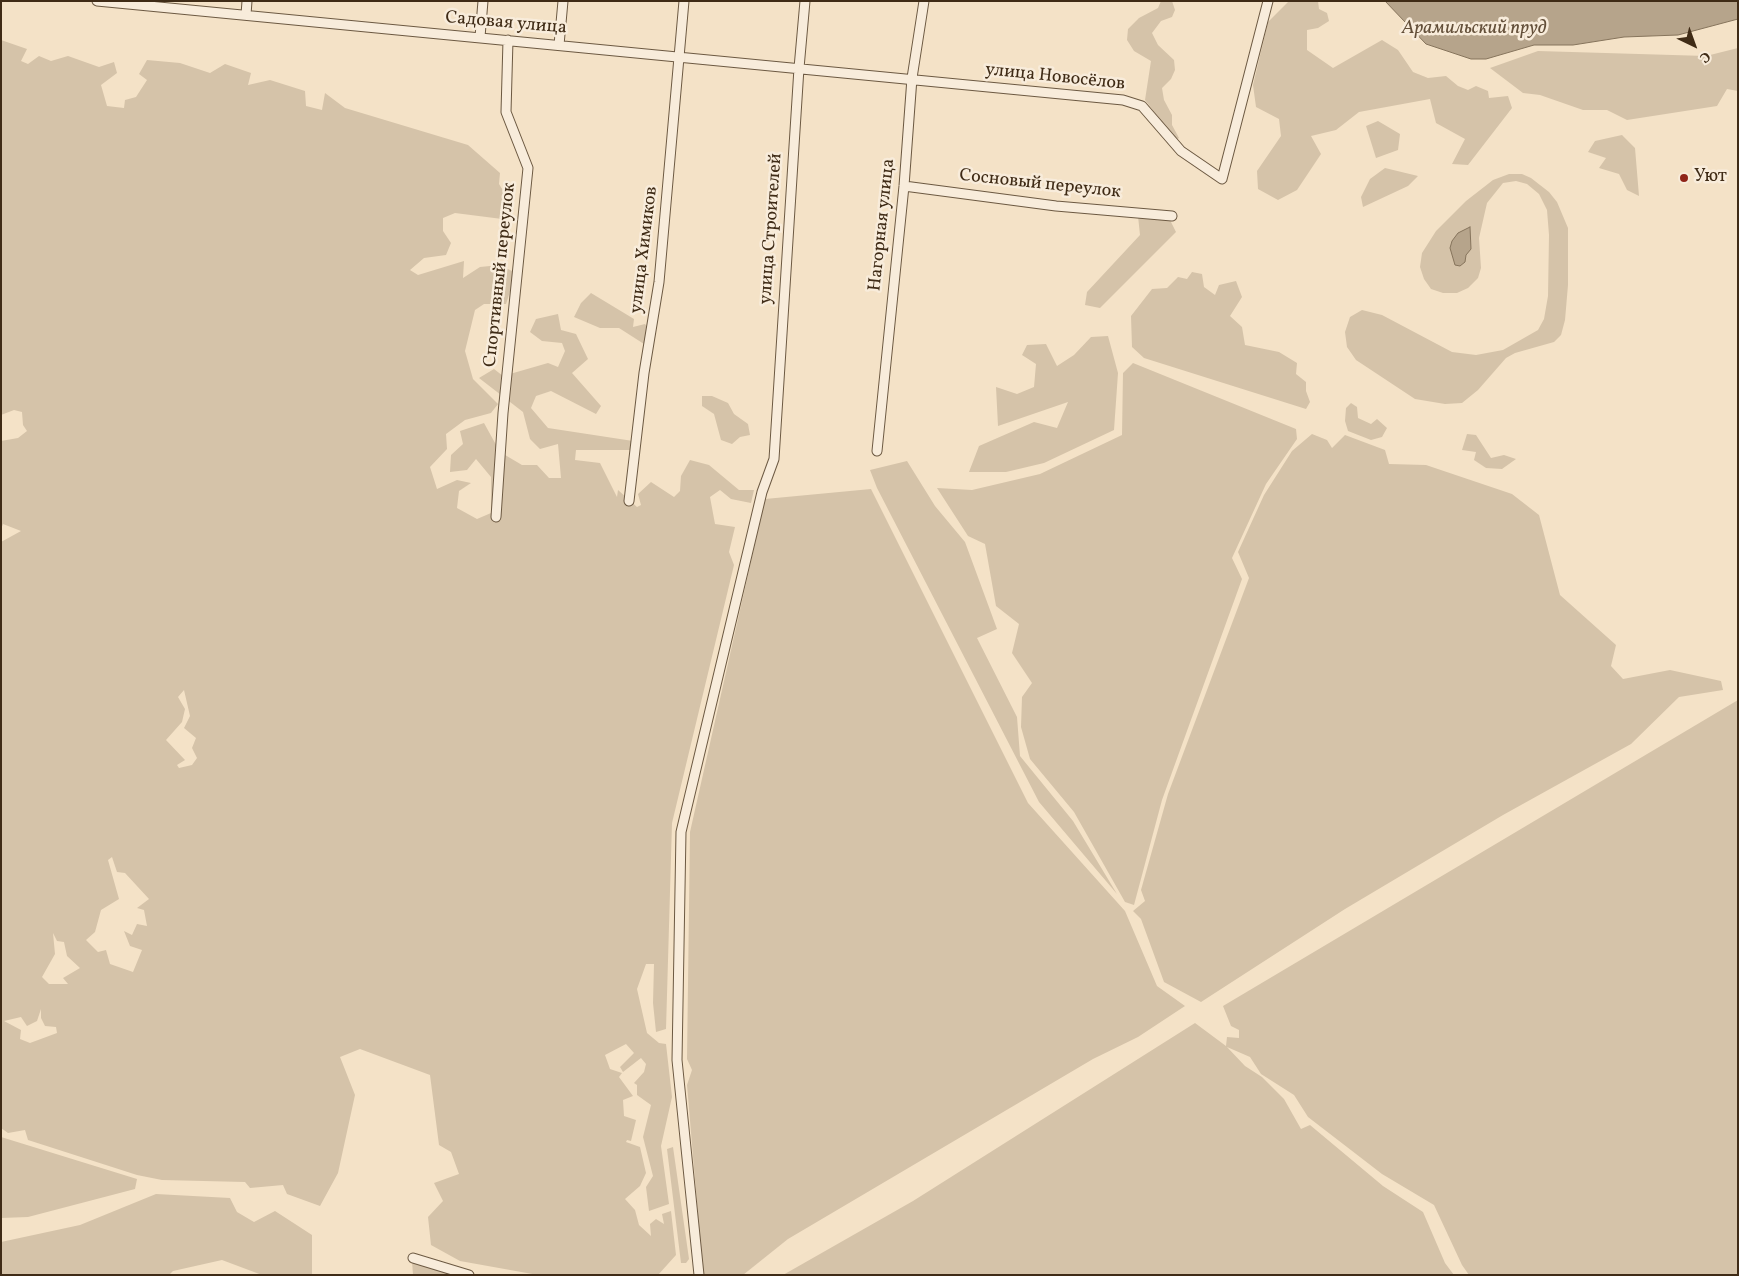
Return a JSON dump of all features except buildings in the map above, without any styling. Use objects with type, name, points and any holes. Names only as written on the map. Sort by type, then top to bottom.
[{"type":"street","name":"Садовая улица","points":[[98,1],[143,3],[480,38],[912,78]]},
{"type":"street","points":[[246,15],[247,1]]},
{"type":"street","points":[[480,38],[482,1]]},
{"type":"street","points":[[559,45],[563,1]]},
{"type":"street","name":"улица Химиков","points":[[629,501],[644,373],[659,282],[684,1]]},
{"type":"street","name":"улица Строителей","points":[[699,1275],[677,1060],[681,832],[762,492],[774,459],[798,68],[805,1]]},
{"type":"street","name":"Нагорная улица","points":[[877,451],[904,186],[912,78],[924,1]]},
{"type":"street","name":"улица Новосёлов","points":[[912,78],[1123,100],[1142,106],[1181,151],[1222,179],[1268,1]]},
{"type":"street","name":"Спортивный переулок","points":[[496,518],[503,412],[528,168],[506,112],[508,40]]},
{"type":"street","name":"Сосновый переулок","points":[[904,186],[1056,206],[1172,216]]},
{"type":"street","points":[[413,1258],[469,1275]]},
{"type":"shaded area","points":[[1161,1],[1172,1],[1175,10],[1172,17],[1161,21],[1152,33],[1158,45],[1174,60],[1175,70],[1171,79],[1162,88],[1164,100],[1172,115],[1172,125],[1179,138],[1176,140],[1145,100],[1151,61],[1134,51],[1127,40],[1128,29],[1139,18],[1158,8]]},
{"type":"shaded area","points":[[1289,1],[1318,1],[1319,9],[1327,13],[1329,21],[1318,28],[1307,30],[1307,50],[1333,68],[1382,40],[1398,50],[1413,72],[1428,78],[1446,76],[1458,86],[1468,90],[1476,86],[1488,91],[1489,98],[1508,96],[1512,108],[1468,165],[1452,164],[1465,139],[1436,123],[1430,99],[1359,112],[1336,130],[1311,136],[1321,154],[1297,190],[1278,200],[1258,189],[1257,171],[1281,136],[1279,119],[1256,107],[1253,85],[1268,22]]},
{"type":"shaded area","points":[[1,40],[27,49],[21,61],[28,64],[39,56],[51,61],[68,56],[99,67],[114,62],[117,73],[101,85],[107,106],[124,108],[125,100],[136,97],[147,80],[139,74],[147,60],[180,63],[210,73],[225,64],[251,73],[248,85],[270,80],[305,91],[306,106],[322,110],[325,93],[345,108],[468,145],[500,173],[499,184],[512,205],[510,220],[455,213],[443,218],[443,231],[451,243],[446,255],[424,258],[410,270],[418,275],[464,261],[463,278],[480,267],[500,265],[516,273],[506,304],[484,304],[475,310],[465,351],[473,379],[498,404],[491,413],[465,420],[446,434],[447,449],[430,467],[437,489],[457,480],[471,483],[459,491],[457,508],[477,519],[491,513],[491,477],[476,459],[467,470],[450,472],[451,455],[463,444],[460,431],[484,423],[500,452],[522,465],[537,465],[549,478],[561,478],[558,444],[540,449],[530,439],[523,412],[479,378],[494,369],[503,376],[548,363],[558,367],[565,351],[562,343],[542,341],[530,332],[536,319],[558,314],[561,330],[576,334],[588,359],[572,373],[601,406],[596,414],[551,391],[536,396],[531,408],[548,428],[633,441],[633,450],[576,450],[575,460],[600,463],[617,497],[618,490],[637,507],[641,505],[638,494],[651,482],[674,497],[680,491],[681,476],[690,460],[709,465],[739,490],[754,490],[751,503],[731,499],[720,490],[710,497],[715,524],[735,527],[729,552],[734,565],[672,823],[666,1029],[656,1032],[653,1003],[654,964],[646,964],[637,989],[647,1033],[659,1043],[666,1044],[672,1097],[661,1146],[669,1204],[649,1211],[646,1187],[653,1176],[643,1137],[651,1105],[637,1095],[637,1085],[634,1083],[644,1072],[646,1064],[641,1058],[623,1072],[620,1067],[634,1053],[626,1044],[605,1055],[610,1069],[622,1073],[619,1077],[633,1096],[623,1100],[624,1116],[636,1120],[631,1141],[627,1140],[626,1142],[640,1147],[646,1173],[640,1186],[625,1199],[635,1210],[639,1225],[651,1236],[650,1224],[656,1219],[664,1224],[662,1214],[671,1211],[676,1255],[658,1275],[538,1275],[460,1261],[431,1245],[428,1217],[443,1201],[434,1183],[459,1174],[451,1152],[439,1145],[430,1075],[360,1049],[340,1057],[355,1095],[338,1173],[320,1206],[287,1194],[283,1185],[250,1188],[245,1182],[162,1180],[137,1175],[28,1140],[25,1130],[8,1133],[1,1128],[1,542],[21,531],[3,524],[1,529],[1,441],[18,438],[27,431],[23,425],[22,412],[14,410],[1,415]],"holes":[[[184,690],[190,716],[184,728],[196,738],[192,748],[197,758],[192,765],[179,768],[177,765],[185,760],[166,740],[182,722],[185,709],[178,697]],[[112,857],[117,872],[125,873],[149,899],[137,908],[144,910],[147,926],[137,924],[132,935],[124,931],[130,946],[142,950],[133,972],[110,964],[106,950],[98,952],[86,940],[95,932],[101,910],[119,899],[108,860]],[[53,933],[57,941],[64,942],[67,956],[80,968],[63,978],[68,984],[49,984],[42,977],[55,954]],[[41,1009],[41,1018],[45,1026],[56,1027],[57,1033],[30,1043],[20,1039],[21,1030],[4,1021],[21,1017],[27,1026],[37,1021]]]},
{"type":"shaded area","points":[[1738,48],[1738,91],[1727,89],[1717,106],[1627,120],[1607,110],[1583,110],[1540,95],[1523,93],[1490,68],[1538,51],[1706,56]]},
{"type":"shaded area","points":[[1378,121],[1400,134],[1398,150],[1376,158],[1366,126]]},
{"type":"shaded area","points":[[1622,135],[1635,148],[1639,196],[1627,190],[1619,174],[1599,168],[1606,158],[1588,152],[1595,141]]},
{"type":"shaded area","points":[[1385,168],[1418,176],[1408,186],[1363,207],[1361,197],[1370,179]]},
{"type":"shaded area","points":[[1509,174],[1522,174],[1531,178],[1549,192],[1557,202],[1568,228],[1568,285],[1565,320],[1561,335],[1554,342],[1515,353],[1506,358],[1478,390],[1462,403],[1445,404],[1415,399],[1356,360],[1347,347],[1345,332],[1350,317],[1362,310],[1382,315],[1452,352],[1476,355],[1503,350],[1538,330],[1544,319],[1548,296],[1549,235],[1547,210],[1539,194],[1527,184],[1516,181],[1503,183],[1487,203],[1479,238],[1481,268],[1478,278],[1468,288],[1457,293],[1443,293],[1431,289],[1424,279],[1420,267],[1422,253],[1436,231],[1466,201],[1493,180]]},
{"type":"shaded area","points":[[1138,216],[1169,218],[1176,232],[1100,308],[1085,305],[1087,292],[1140,235]]},
{"type":"shaded area","points":[[1192,272],[1202,274],[1204,287],[1215,295],[1219,285],[1236,281],[1242,297],[1230,316],[1242,327],[1245,345],[1279,352],[1297,363],[1296,374],[1306,382],[1306,391],[1310,402],[1306,409],[1144,358],[1132,347],[1131,316],[1152,289],[1167,288],[1178,277],[1187,279]]},
{"type":"shaded area","points":[[591,293],[634,319],[633,327],[645,324],[654,336],[644,344],[619,328],[600,328],[574,317],[581,303]]},
{"type":"shaded area","points":[[1108,336],[1118,373],[1114,430],[1044,463],[1006,472],[969,472],[979,446],[1034,422],[1057,428],[1068,402],[998,426],[996,387],[1017,394],[1034,387],[1036,364],[1022,355],[1027,345],[1046,344],[1057,366],[1074,355],[1091,337]]},
{"type":"shaded area","points":[[1133,363],[1296,429],[1297,439],[1266,484],[1232,558],[1242,579],[1162,800],[1134,905],[1125,902],[1074,812],[1030,759],[1021,727],[1022,697],[1032,683],[1012,653],[1019,624],[996,606],[985,544],[968,536],[937,488],[972,490],[1040,474],[1122,435],[1123,373]]},
{"type":"shaded area","points":[[702,396],[712,396],[728,403],[734,414],[748,424],[750,435],[740,437],[732,444],[721,440],[714,414],[702,406]]},
{"type":"shaded area","points":[[1351,403],[1357,407],[1358,418],[1371,424],[1377,419],[1387,428],[1382,437],[1371,440],[1348,431],[1345,421],[1346,408]]},
{"type":"shaded area","points":[[1312,434],[1327,440],[1332,448],[1345,435],[1385,450],[1389,464],[1426,465],[1512,494],[1539,515],[1560,595],[1616,645],[1611,666],[1623,679],[1670,670],[1721,681],[1723,690],[1679,697],[1631,744],[1503,815],[1345,909],[1201,1002],[1164,982],[1141,919],[1133,911],[1145,901],[1141,890],[1168,794],[1249,578],[1238,552],[1264,495],[1292,451]]},
{"type":"shaded area","points":[[1467,434],[1476,435],[1491,458],[1504,455],[1516,459],[1502,469],[1486,468],[1474,460],[1476,452],[1462,450]]},
{"type":"shaded area","points":[[907,461],[935,506],[965,542],[997,629],[977,638],[1017,717],[1020,756],[1073,821],[1117,894],[1039,802],[877,488],[870,470]]},
{"type":"shaded area","points":[[871,489],[1028,803],[1125,911],[1157,986],[1185,1006],[1138,1037],[1093,1059],[788,1239],[743,1275],[703,1275],[687,1085],[692,1070],[687,1059],[690,832],[765,499]]},
{"type":"shaded area","points":[[1738,700],[1738,1275],[1469,1275],[1462,1265],[1434,1205],[1382,1174],[1308,1117],[1294,1095],[1261,1074],[1250,1057],[1227,1047],[1245,1066],[1262,1077],[1284,1099],[1301,1129],[1310,1125],[1383,1186],[1423,1212],[1445,1263],[1454,1275],[783,1275],[913,1201],[1195,1023],[1226,1046],[1227,1037],[1239,1038],[1239,1030],[1231,1026],[1223,1006]]},
{"type":"shaded area","points":[[1,1137],[137,1179],[135,1189],[28,1217],[1,1218]]},
{"type":"shaded area","points":[[673,1147],[689,1259],[686,1263],[681,1263],[667,1149]]},
{"type":"shaded area","points":[[156,1194],[230,1198],[237,1212],[254,1222],[275,1211],[312,1235],[312,1275],[262,1275],[222,1260],[173,1271],[169,1275],[1,1275],[1,1242],[80,1225]]},
{"type":"shaded area","points":[[412,1261],[451,1275],[413,1275]]},
{"type":"water","name":"Арамильский пруд","points":[[1385,1],[1738,1],[1738,19],[1678,35],[1624,37],[1573,45],[1534,45],[1486,59],[1471,59],[1426,44]]},
{"type":"water","points":[[1470,227],[1471,249],[1466,255],[1465,262],[1460,266],[1455,265],[1450,248],[1452,241],[1458,233]]},
{"type":"place","name":"Уют","points":[[1684,178]]}]
